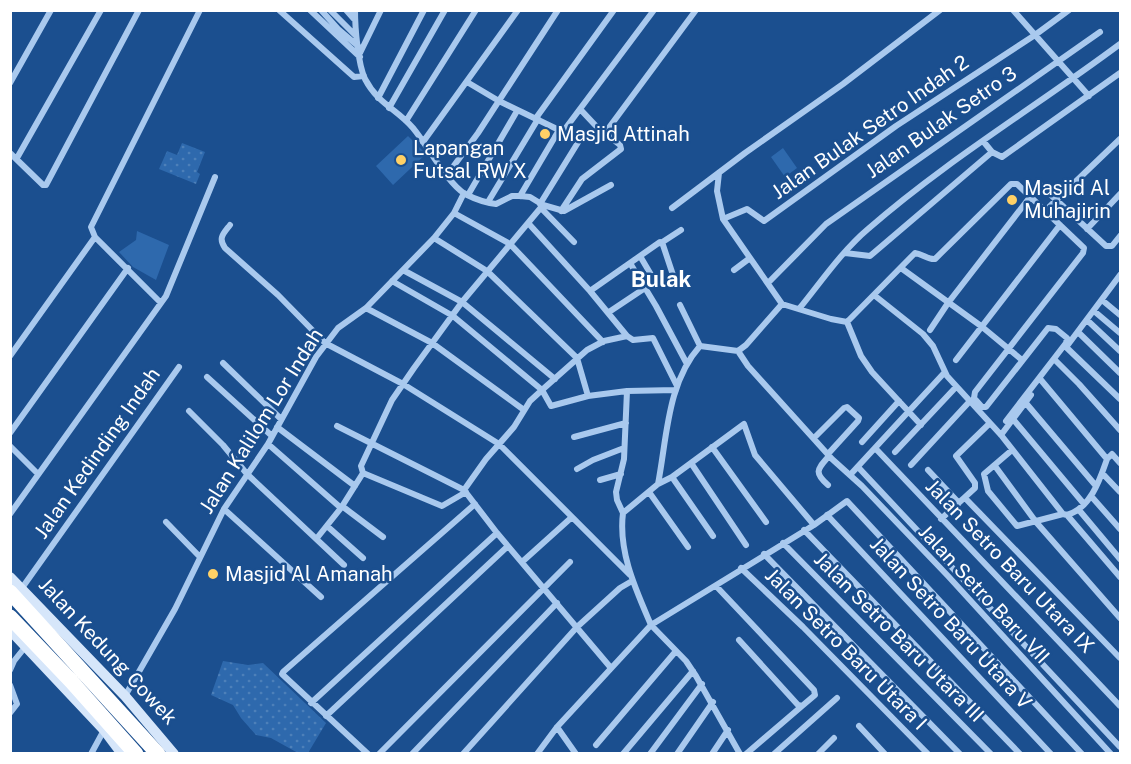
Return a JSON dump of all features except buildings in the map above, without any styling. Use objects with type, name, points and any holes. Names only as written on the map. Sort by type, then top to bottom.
[{"type":"highway","name":"Jalan Kedung Cowek","points":[[16,590],[158,753]]},
{"type":"highway","points":[[10,617],[136,753]]},
{"type":"main road","name":"Jalan Kedung Cowek","points":[[10,577],[16,590],[125,696],[174,753]]},
{"type":"main road","points":[[10,630],[104,730],[122,753]]},
{"type":"street","points":[[10,83],[51,10]]},
{"type":"street","points":[[17,158],[101,10]]},
{"type":"street","points":[[11,153],[42,185],[46,185],[139,10]]},
{"type":"street","points":[[161,303],[96,237],[92,229],[200,10]]},
{"type":"street","points":[[279,10],[354,77],[364,76]]},
{"type":"street","points":[[310,10],[360,56]]},
{"type":"street","points":[[321,10],[358,46]]},
{"type":"street","points":[[330,10],[357,36]]},
{"type":"street","points":[[346,10],[355,22]]},
{"type":"street","points":[[355,10],[358,46],[364,76],[378,98],[406,121],[447,175],[466,194],[496,204],[512,196],[530,197],[574,242]]},
{"type":"street","points":[[355,22],[362,10]]},
{"type":"street","points":[[360,56],[381,10]]},
{"type":"street","points":[[378,98],[424,10]]},
{"type":"street","points":[[389,108],[445,10]]},
{"type":"street","points":[[406,121],[476,10]]},
{"type":"street","points":[[423,142],[518,10]]},
{"type":"street","points":[[447,175],[499,102],[558,10]]},
{"type":"street","points":[[489,202],[537,119],[614,10]]},
{"type":"street","points":[[520,196],[559,130],[568,126],[654,10]]},
{"type":"street","points":[[605,133],[696,10]]},
{"type":"street","points":[[672,208],[843,84],[940,10]]},
{"type":"street","points":[[1013,10],[1089,96]]},
{"type":"street","points":[[1035,35],[1069,10]]},
{"type":"street","name":"Jalan Bulak Setro 3","points":[[768,284],[826,224],[1100,32]]},
{"type":"street","name":"Jalan Bulak Setro Indah 2","points":[[723,219],[747,209],[764,221],[896,126],[1035,35]]},
{"type":"street","points":[[799,309],[867,230],[983,141],[1074,79],[1120,44]]},
{"type":"street","points":[[983,141],[993,152],[1002,157],[1120,74]]},
{"type":"street","points":[[467,82],[499,102],[559,130]]},
{"type":"street","points":[[561,211],[582,178],[621,149],[620,145],[580,110]]},
{"type":"street","name":"Jalan Kalilom Lor Indah","points":[[125,696],[175,609],[224,509],[268,444],[326,343],[338,328],[366,308],[434,238],[454,213],[517,111]]},
{"type":"street","points":[[316,538],[342,507],[363,473],[361,466],[392,400],[462,302],[529,224],[582,136]]},
{"type":"street","points":[[1045,211],[1120,140]]},
{"type":"street","points":[[845,253],[870,256],[993,152]]},
{"type":"street","points":[[719,173],[717,191],[723,219],[782,304],[847,322]]},
{"type":"street","points":[[10,514],[166,296],[216,177]]},
{"type":"street","points":[[847,322],[915,253],[928,259],[935,259],[1011,184],[1017,184],[1060,225],[1109,247],[1120,236]]},
{"type":"street","points":[[1039,184],[1057,200],[1087,237]]},
{"type":"street","points":[[541,206],[566,211],[612,185]]},
{"type":"street","points":[[1001,435],[1066,343],[1067,338],[1056,329],[1048,328],[986,407],[982,407],[974,398],[975,392],[1083,253],[1087,237],[1120,194]]},
{"type":"street","points":[[930,330],[948,303],[1030,197]]},
{"type":"street","points":[[454,213],[510,244],[603,342]]},
{"type":"street","points":[[529,224],[609,312],[627,336],[634,340],[653,338],[676,388]]},
{"type":"street","points":[[230,225],[220,237],[225,248],[326,343],[403,384],[499,444],[631,578]]},
{"type":"street","points":[[956,360],[1060,225]]},
{"type":"street","points":[[590,291],[630,262],[681,230]]},
{"type":"street","points":[[10,356],[96,237]]},
{"type":"street","points":[[434,238],[487,271],[577,358],[588,396]]},
{"type":"street","points":[[662,243],[671,267],[672,284]]},
{"type":"street","points":[[640,256],[653,278]]},
{"type":"street","points":[[734,270],[750,258]]},
{"type":"street","points":[[630,262],[687,364]]},
{"type":"street","points":[[10,433],[128,268]]},
{"type":"street","points":[[901,268],[981,326],[1022,360]]},
{"type":"street","points":[[403,270],[462,302],[555,379]]},
{"type":"street","points":[[1010,420],[1102,300],[1115,288],[1120,275]]},
{"type":"street","points":[[392,281],[453,316],[542,390],[553,406],[588,396],[676,388]]},
{"type":"street","points":[[609,312],[645,288]]},
{"type":"street","points":[[874,295],[923,334],[933,346],[945,372],[956,387],[1001,435],[1120,577]]},
{"type":"street","points":[[1102,300],[1120,315]]},
{"type":"street","points":[[700,346],[738,351],[782,304]]},
{"type":"street","points":[[680,305],[700,346]]},
{"type":"street","points":[[366,308],[432,343],[524,410]]},
{"type":"street","points":[[1094,311],[1120,333]]},
{"type":"street","points":[[1087,320],[1120,351]]},
{"type":"street","points":[[847,322],[861,356],[872,372],[921,424]]},
{"type":"street","points":[[1078,332],[1120,373]]},
{"type":"street","points":[[363,473],[442,506],[465,491],[514,427],[530,401],[577,358],[603,342],[627,336]]},
{"type":"street","points":[[658,484],[667,426],[676,388],[687,364],[700,346]]},
{"type":"street","points":[[1066,347],[1120,399]]},
{"type":"street","name":"Jalan Setro Baru VII","points":[[738,351],[748,366],[830,456],[948,576],[1111,753]]},
{"type":"street","points":[[1056,362],[1120,430]]},
{"type":"street","points":[[223,363],[281,419]]},
{"type":"street","name":"Jalan Kedinding Indah","points":[[16,590],[179,367]]},
{"type":"street","points":[[850,475],[945,372]]},
{"type":"street","points":[[207,377],[272,436]]},
{"type":"street","points":[[1041,380],[1107,459]]},
{"type":"street","points":[[895,452],[956,387]]},
{"type":"street","points":[[627,391],[624,448],[616,496],[623,513],[622,532],[631,578],[651,625],[693,671],[713,702],[740,753]]},
{"type":"street","points":[[862,442],[898,401]]},
{"type":"street","points":[[911,465],[970,401]]},
{"type":"street","points":[[1025,402],[1096,486]]},
{"type":"street","points":[[814,438],[844,408],[847,407],[859,418],[819,468],[819,477],[828,485]]},
{"type":"street","points":[[189,411],[223,445],[247,474],[344,565]]},
{"type":"street","points":[[1010,420],[1082,507],[1120,559]]},
{"type":"street","points":[[574,436],[626,423]]},
{"type":"street","points":[[941,519],[976,485],[956,456],[990,423]]},
{"type":"street","points":[[623,513],[658,484],[672,477],[745,424],[755,455],[814,525]]},
{"type":"street","points":[[277,426],[355,486]]},
{"type":"street","points":[[337,426],[465,491],[497,533],[610,668]]},
{"type":"street","points":[[268,444],[342,507],[383,537]]},
{"type":"street","points":[[10,446],[38,474]]},
{"type":"street","points":[[712,447],[766,522]]},
{"type":"street","points":[[577,470],[593,460],[624,448]]},
{"type":"street","name":"Jalan Setro Baru Utara IX","points":[[876,449],[1120,706]]},
{"type":"street","points":[[1012,450],[984,475],[988,491],[1017,526],[1065,514],[1082,507],[1091,496],[1107,459],[1112,454],[1120,463]]},
{"type":"street","points":[[691,463],[746,545]]},
{"type":"street","points":[[858,466],[1120,747]]},
{"type":"street","points":[[995,466],[1036,522],[1120,618]]},
{"type":"street","points":[[928,470],[962,500],[1120,658]]},
{"type":"street","points":[[1102,473],[1120,492]]},
{"type":"street","points":[[600,480],[621,474]]},
{"type":"street","points":[[672,477],[712,536]]},
{"type":"street","points":[[649,492],[688,547]]},
{"type":"street","points":[[1091,496],[1120,529]]},
{"type":"street","points":[[537,753],[557,727],[651,625],[814,525],[846,501],[1082,753]]},
{"type":"street","points":[[368,753],[282,674],[475,504]]},
{"type":"street","points":[[224,509],[321,597]]},
{"type":"street","name":"Jalan Setro Baru Utara V","points":[[827,515],[1052,753]]},
{"type":"street","points":[[522,561],[572,518]]},
{"type":"street","points":[[166,522],[200,557]]},
{"type":"street","points":[[327,526],[363,558]]},
{"type":"street","points":[[804,530],[1020,753]]},
{"type":"street","points":[[311,703],[497,533]]},
{"type":"street","name":"Jalan Setro Baru Utara III","points":[[783,543],[991,753]]},
{"type":"street","points":[[326,716],[508,546]]},
{"type":"street","points":[[764,554],[960,753]]},
{"type":"street","points":[[379,753],[570,562]]},
{"type":"street","name":"Jalan Setro Baru Utara I","points":[[741,568],[928,753]]},
{"type":"street","points":[[463,753],[577,627],[631,578]]},
{"type":"street","points":[[716,586],[814,690],[815,695],[746,753]]},
{"type":"street","points":[[412,753],[557,603]]},
{"type":"street","points":[[739,640],[798,705],[802,706]]},
{"type":"street","points":[[10,670],[26,646]]},
{"type":"street","points":[[596,745],[676,651]]},
{"type":"street","points":[[623,753],[693,671]]},
{"type":"street","points":[[650,753],[702,684]]},
{"type":"street","points":[[10,685],[17,704],[10,713]]},
{"type":"street","points":[[774,753],[837,698]]},
{"type":"street","points":[[677,753],[713,702]]},
{"type":"street","points":[[859,726],[882,752]]},
{"type":"street","points":[[557,727],[576,753]]},
{"type":"street","points":[[91,753],[104,730]]},
{"type":"street","points":[[712,753],[728,730]]},
{"type":"street","points":[[818,753],[834,738]]},
{"type":"shaded area","name":"Lapangan Futsal RW X","points":[[408,136],[426,154],[393,185],[376,166]]},
{"type":"shaded area","points":[[182,143],[205,152],[197,172],[200,174],[196,184],[159,169],[167,151],[177,155]]},
{"type":"shaded area","points":[[783,148],[797,168],[785,177],[771,157]]},
{"type":"shaded area","points":[[137,231],[169,245],[156,280],[133,267],[119,252],[136,240]]},
{"type":"shaded area","points":[[223,661],[248,665],[263,663],[326,723],[308,753],[298,753],[271,738],[256,735],[233,705],[211,695]]},
{"type":"place","name":"Masjid Attinah","points":[[545,134]]},
{"type":"place","name":"Lapangan Futsal RW X","points":[[401,160]]},
{"type":"place","name":"Masjid Al Muhajirin","points":[[1012,200]]},
{"type":"place","name":"Masjid Al Amanah","points":[[213,574]]},
{"type":"district","name":"Bulak","points":[[661,279]]}]
